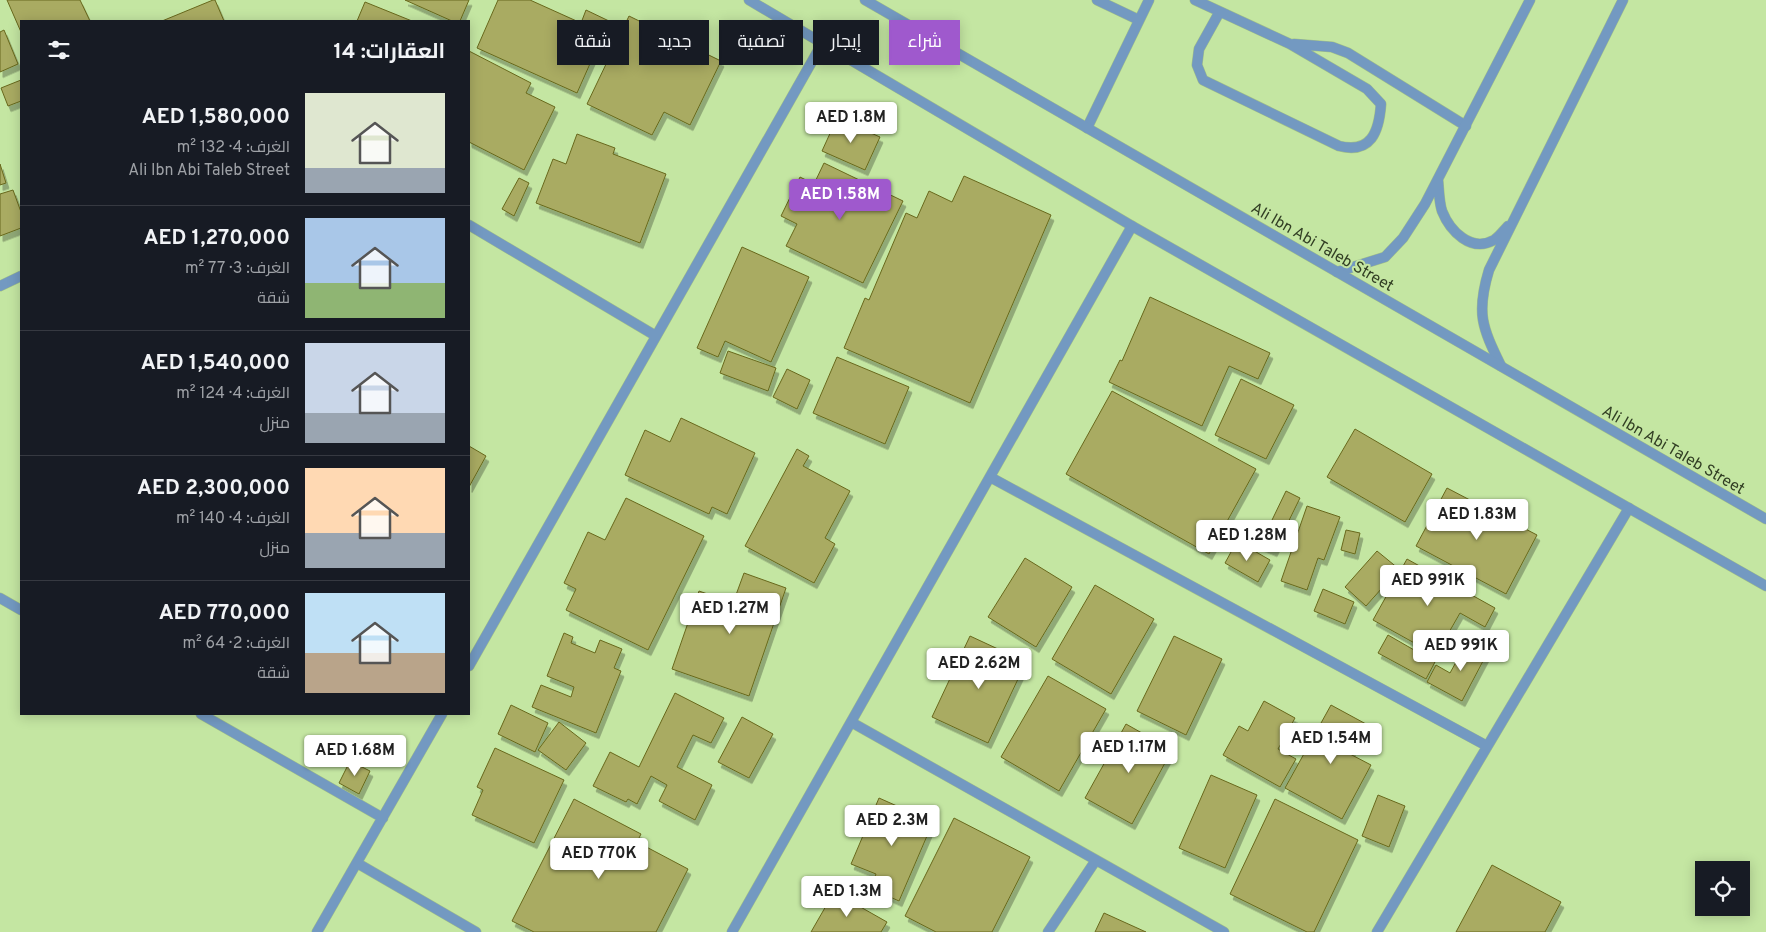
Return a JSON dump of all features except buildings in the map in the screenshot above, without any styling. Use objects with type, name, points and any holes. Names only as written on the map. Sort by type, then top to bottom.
[{"type":"street","points":[[749,0],[813,36]]},
{"type":"street","name":"Ali Ibn Abi Taleb Street","points":[[865,0],[1766,519]]},
{"type":"street","points":[[1097,0],[1140,20]]},
{"type":"street","points":[[1087,128],[1149,0]]},
{"type":"street","points":[[1194,0],[1290,44],[1367,89],[1381,104],[1380,123],[1368,143],[1353,149],[1339,146],[1203,80],[1197,65],[1199,49],[1219,13]]},
{"type":"street","points":[[1337,272],[1385,257],[1403,238],[1438,180],[1530,0]]},
{"type":"street","points":[[1501,366],[1484,330],[1482,293],[1489,270],[1623,0]]},
{"type":"street","points":[[1290,44],[1332,47],[1348,53],[1466,126]]},
{"type":"street","points":[[470,664],[813,60]]},
{"type":"street","points":[[862,65],[1132,226],[1766,586]]},
{"type":"street","points":[[1438,180],[1442,211],[1455,233],[1467,242],[1483,243],[1494,240],[1513,222]]},
{"type":"street","points":[[470,226],[656,336]]},
{"type":"street","points":[[732,932],[1132,226]]},
{"type":"street","points":[[0,286],[20,276]]},
{"type":"street","points":[[990,477],[1487,746]]},
{"type":"street","points":[[1376,932],[1629,508]]},
{"type":"street","points":[[0,598],[20,609]]},
{"type":"street","points":[[203,715],[382,818]]},
{"type":"street","points":[[317,932],[441,715]]},
{"type":"street","points":[[851,722],[1224,932]]},
{"type":"street","points":[[1048,932],[1096,860]]},
{"type":"street","points":[[357,863],[476,932]]}]
